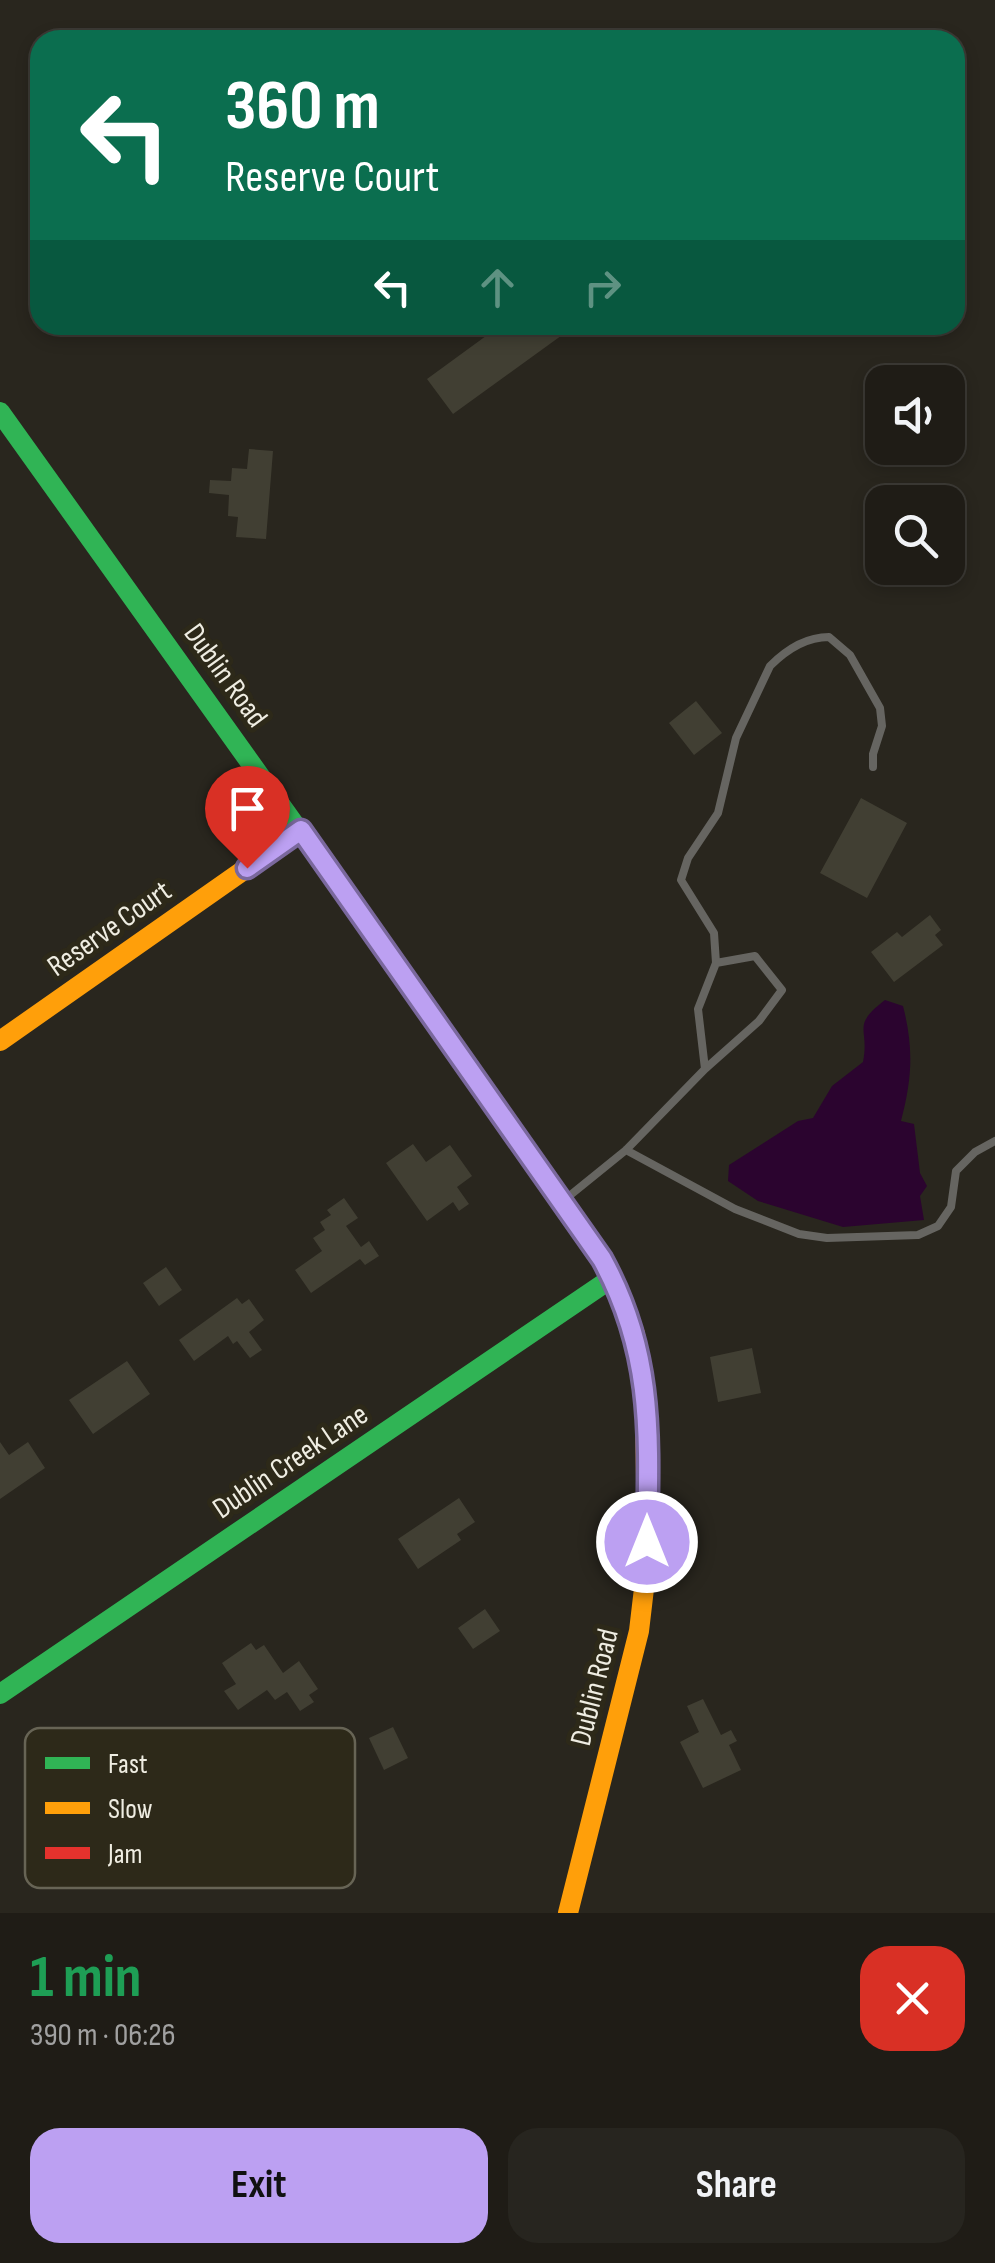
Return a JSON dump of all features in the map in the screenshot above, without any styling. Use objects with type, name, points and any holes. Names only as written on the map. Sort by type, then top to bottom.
[{"type":"street","name":"Dublin Road","points":[[0,412],[563,1202],[612,1278],[636,1334],[644,1374],[647,1564],[631,1667],[568,1913]]},
{"type":"street","name":"Reserve Court","points":[[0,1041],[301,830]]},
{"type":"street","name":"Dublin Creek Lane","points":[[0,1694],[612,1278]]},
{"type":"lane","points":[[705,1069],[698,1009],[716,964],[714,933],[681,880],[688,858],[718,813],[736,738],[770,666],[814,637],[829,637],[850,655],[883,716],[873,767]]},
{"type":"lane","points":[[563,1202],[626,1150],[759,1020],[782,990],[755,956],[716,964]]},
{"type":"lane","points":[[626,1150],[735,1209],[799,1234],[827,1238],[918,1235],[938,1226],[951,1207],[956,1171],[975,1152],[995,1142]]},
{"type":"shaded area","points":[[885,1000],[903,1006],[907,1022],[910,1064],[901,1121],[914,1124],[920,1173],[927,1186],[920,1196],[924,1220],[843,1227],[758,1201],[728,1181],[729,1165],[798,1121],[813,1118],[832,1086],[863,1062],[865,1022]]},
{"type":"building","points":[[487,335],[562,335],[453,414],[427,379]]},
{"type":"building","points":[[249,449],[273,451],[266,539],[236,537],[238,517],[228,516],[229,495],[209,493],[210,480],[231,481],[232,468],[247,469]]},
{"type":"building","points":[[696,701],[722,733],[694,755],[669,723]]},
{"type":"building","points":[[861,798],[907,823],[867,898],[820,873]]},
{"type":"building","points":[[930,915],[941,930],[935,935],[943,945],[894,982],[871,952],[897,932],[902,937]]},
{"type":"building","points":[[413,1144],[426,1162],[450,1145],[472,1176],[457,1187],[469,1204],[459,1211],[453,1202],[427,1221],[386,1163]]},
{"type":"building","points":[[344,1198],[358,1218],[346,1226],[361,1247],[369,1241],[379,1256],[365,1265],[360,1259],[311,1293],[295,1270],[322,1251],[313,1238],[325,1230],[320,1222],[331,1215],[327,1210]]},
{"type":"building","points":[[166,1267],[182,1290],[159,1306],[143,1283]]},
{"type":"building","points":[[237,1298],[242,1304],[249,1299],[264,1320],[249,1332],[262,1350],[250,1358],[228,1336],[194,1361],[179,1340]]},
{"type":"building","points":[[752,1348],[761,1393],[718,1402],[710,1357]]},
{"type":"building","points":[[127,1361],[150,1394],[93,1434],[69,1400]]},
{"type":"building","points":[[0,1442],[9,1455],[28,1442],[45,1468],[0,1499]]},
{"type":"building","points":[[459,1498],[475,1522],[457,1534],[461,1540],[418,1569],[398,1539]]},
{"type":"building","points":[[485,1609],[500,1631],[473,1649],[458,1628]]},
{"type":"building","points":[[251,1643],[256,1650],[264,1645],[283,1673],[299,1661],[318,1689],[309,1695],[314,1702],[300,1711],[287,1692],[275,1700],[267,1690],[238,1710],[224,1691],[236,1684],[222,1663]]},
{"type":"building","points":[[703,1699],[721,1735],[731,1730],[737,1741],[729,1745],[741,1770],[703,1788],[680,1742],[699,1732],[687,1706]]},
{"type":"building","points":[[393,1727],[408,1758],[384,1770],[369,1738]]},
{"type":"traffic: fast","points":[[0,412],[407,982]]},
{"type":"traffic: fast","points":[[0,1694],[612,1278]]},
{"type":"traffic: slow","points":[[0,1041],[301,830]]},
{"type":"traffic: slow","points":[[568,1913],[639,1631],[647,1563],[645,1396],[635,1334],[612,1278],[584,1232]]},
{"type":"traffic: jam","points":[[407,982],[584,1232]]},
{"type":"route","points":[[247,868],[301,830],[602,1259],[636,1334],[644,1374],[647,1542]]}]
